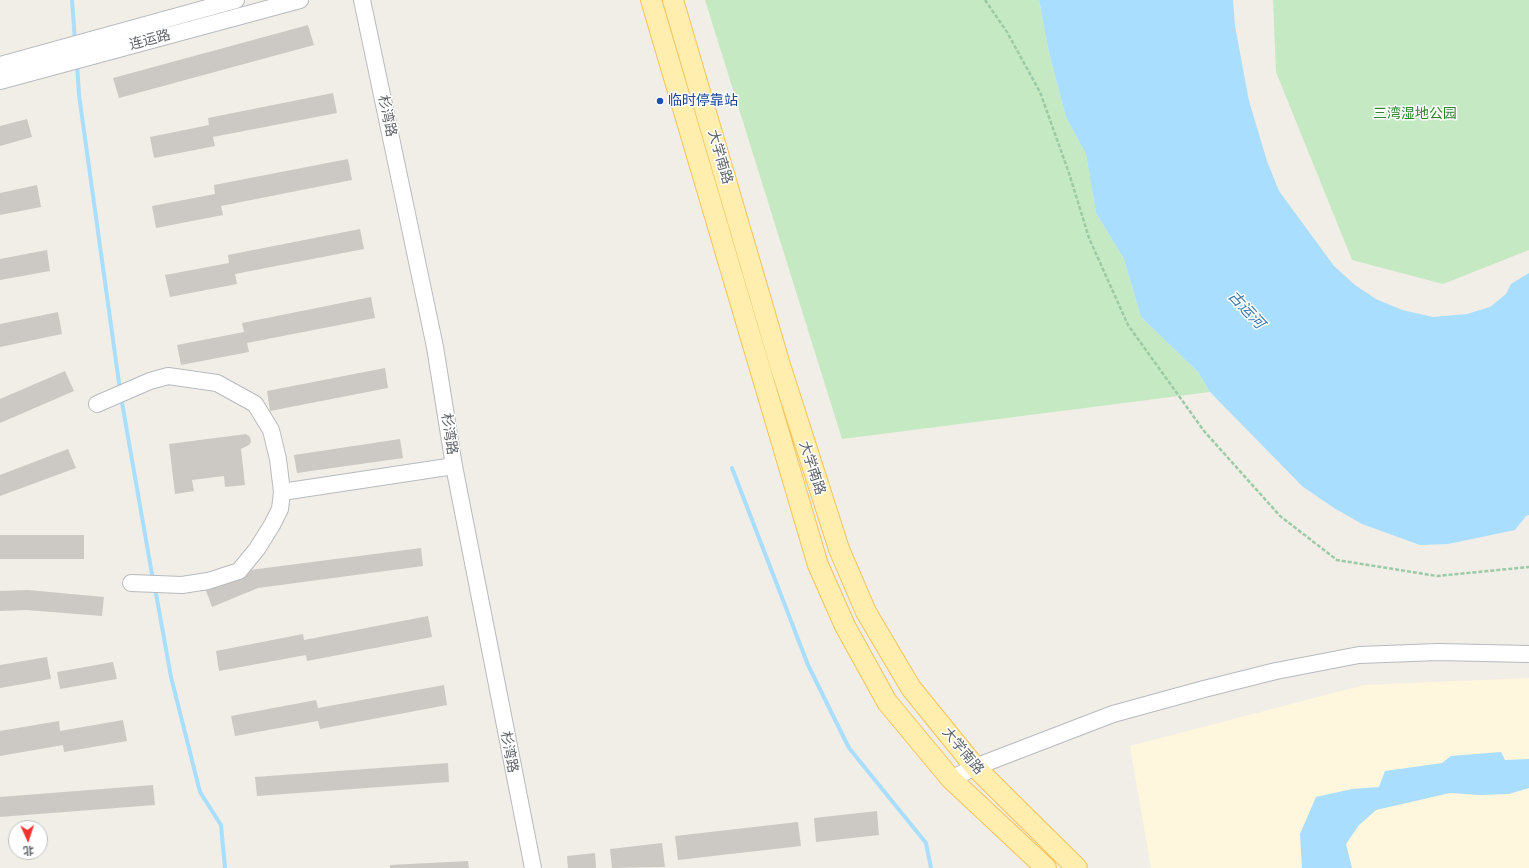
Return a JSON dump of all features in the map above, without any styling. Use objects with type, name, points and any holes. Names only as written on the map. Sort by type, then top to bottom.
[{"type":"main road","name":"大学南路","points":[[651,0],[818,565],[845,626],[888,702],[951,779],[1046,868]]},
{"type":"main road","name":"大学南路","points":[[673,0],[780,365],[838,550],[866,612],[911,688],[975,767],[1077,868]]},
{"type":"street","name":"连运路","points":[[0,65],[90,42],[236,0]]},
{"type":"street","name":"连运路","points":[[0,81],[300,0]]},
{"type":"street","name":"杉湾路","points":[[362,0],[435,347],[454,466],[533,868]]},
{"type":"street","points":[[97,404],[150,381],[168,376],[217,383],[255,404],[271,430],[278,459],[282,492],[280,509],[257,549],[239,571],[208,581],[182,585],[131,583]]},
{"type":"street","points":[[282,492],[454,466]]},
{"type":"street","points":[[951,779],[975,767],[1113,714],[1276,671],[1358,655],[1438,652],[1529,654]]},
{"type":"path","points":[[985,0],[1007,32],[1040,92],[1069,173],[1088,238],[1128,325],[1204,430],[1280,516],[1337,560],[1437,576],[1529,567]]},
{"type":"shaded area","points":[[1529,678],[1529,868],[1151,868],[1130,746],[1364,685]]},
{"type":"green space","points":[[705,0],[1039,0],[1049,53],[1066,117],[1086,154],[1096,213],[1124,259],[1141,317],[1198,372],[1210,392],[842,439]]},
{"type":"green space","name":"三湾湿地公园","points":[[1273,0],[1529,0],[1529,250],[1443,284],[1352,260],[1276,72]]},
{"type":"water","name":"古运河","points":[[1039,0],[1233,0],[1235,26],[1249,101],[1267,161],[1279,191],[1334,266],[1355,285],[1376,299],[1402,310],[1433,317],[1467,314],[1490,307],[1506,294],[1511,284],[1529,273],[1529,515],[1526,516],[1515,530],[1448,544],[1420,545],[1362,524],[1334,508],[1302,486],[1210,392],[1198,372],[1141,317],[1124,259],[1096,213],[1086,154],[1066,117],[1049,53]]},
{"type":"water","points":[[1501,752],[1505,760],[1529,759],[1529,788],[1509,794],[1480,795],[1450,793],[1376,810],[1359,825],[1346,844],[1352,868],[1302,868],[1300,834],[1316,797],[1352,789],[1379,787],[1385,771],[1442,763],[1451,756]]},
{"type":"building","points":[[308,25],[314,45],[119,98],[113,78]]},
{"type":"building","points":[[333,93],[337,113],[213,137],[215,146],[154,158],[150,137],[209,125],[208,118]]},
{"type":"building","points":[[27,119],[32,137],[0,146],[0,126]]},
{"type":"building","points":[[348,159],[352,180],[221,206],[223,215],[156,228],[152,206],[215,194],[214,185]]},
{"type":"building","points":[[37,185],[41,207],[0,215],[0,193]]},
{"type":"building","points":[[360,229],[364,249],[235,274],[237,284],[170,297],[165,275],[229,263],[228,255]]},
{"type":"building","points":[[47,250],[50,271],[0,280],[0,259]]},
{"type":"building","points":[[371,297],[375,318],[247,343],[249,352],[181,365],[177,345],[244,332],[242,323]]},
{"type":"building","points":[[58,312],[62,334],[0,347],[0,324]]},
{"type":"building","points":[[385,368],[388,388],[270,411],[267,391]]},
{"type":"building","points":[[65,371],[74,391],[0,423],[0,399]]},
{"type":"building","points":[[246,434],[250,437],[251,442],[249,445],[241,449],[245,485],[225,487],[224,476],[192,480],[194,491],[175,494],[169,444]]},
{"type":"building","points":[[400,439],[403,458],[297,473],[294,455]]},
{"type":"building","points":[[68,449],[76,468],[0,496],[0,475]]},
{"type":"building","points":[[0,535],[84,535],[84,559],[0,559]]},
{"type":"building","points":[[421,548],[423,566],[258,588],[212,607],[205,588],[250,570]]},
{"type":"building","points":[[28,590],[104,597],[102,616],[26,610],[0,611],[0,591]]},
{"type":"building","points":[[428,616],[432,637],[307,661],[306,655],[219,671],[216,651],[303,634],[304,640]]},
{"type":"building","points":[[47,657],[51,679],[0,688],[0,665]]},
{"type":"building","points":[[113,662],[117,679],[60,689],[57,672]]},
{"type":"building","points":[[444,685],[447,705],[320,729],[318,721],[235,736],[231,716],[316,700],[318,708]]},
{"type":"building","points":[[123,720],[127,741],[64,752],[63,745],[0,756],[0,731],[59,721],[60,731]]},
{"type":"building","points":[[448,763],[449,782],[257,796],[255,777]]},
{"type":"building","points":[[153,785],[155,805],[0,817],[0,797]]},
{"type":"building","points":[[877,811],[879,835],[816,842],[814,818]]},
{"type":"building","points":[[798,822],[801,846],[678,860],[675,836]]},
{"type":"building","points":[[662,843],[665,867],[612,868],[610,849]]},
{"type":"building","points":[[595,853],[596,868],[568,868],[567,856]]},
{"type":"building","points":[[468,861],[469,868],[390,868],[390,865]]},
{"type":"waterway","points":[[72,0],[75,41]]},
{"type":"waterway","points":[[77,64],[79,95],[120,390]]},
{"type":"waterway","points":[[121,397],[153,580]]},
{"type":"waterway","points":[[732,468],[808,665],[849,748],[926,843],[931,868]]},
{"type":"waterway","points":[[155,588],[171,677],[200,792],[221,825],[225,868]]},
{"type":"place","name":"临时停靠站","points":[[660,101]]}]
